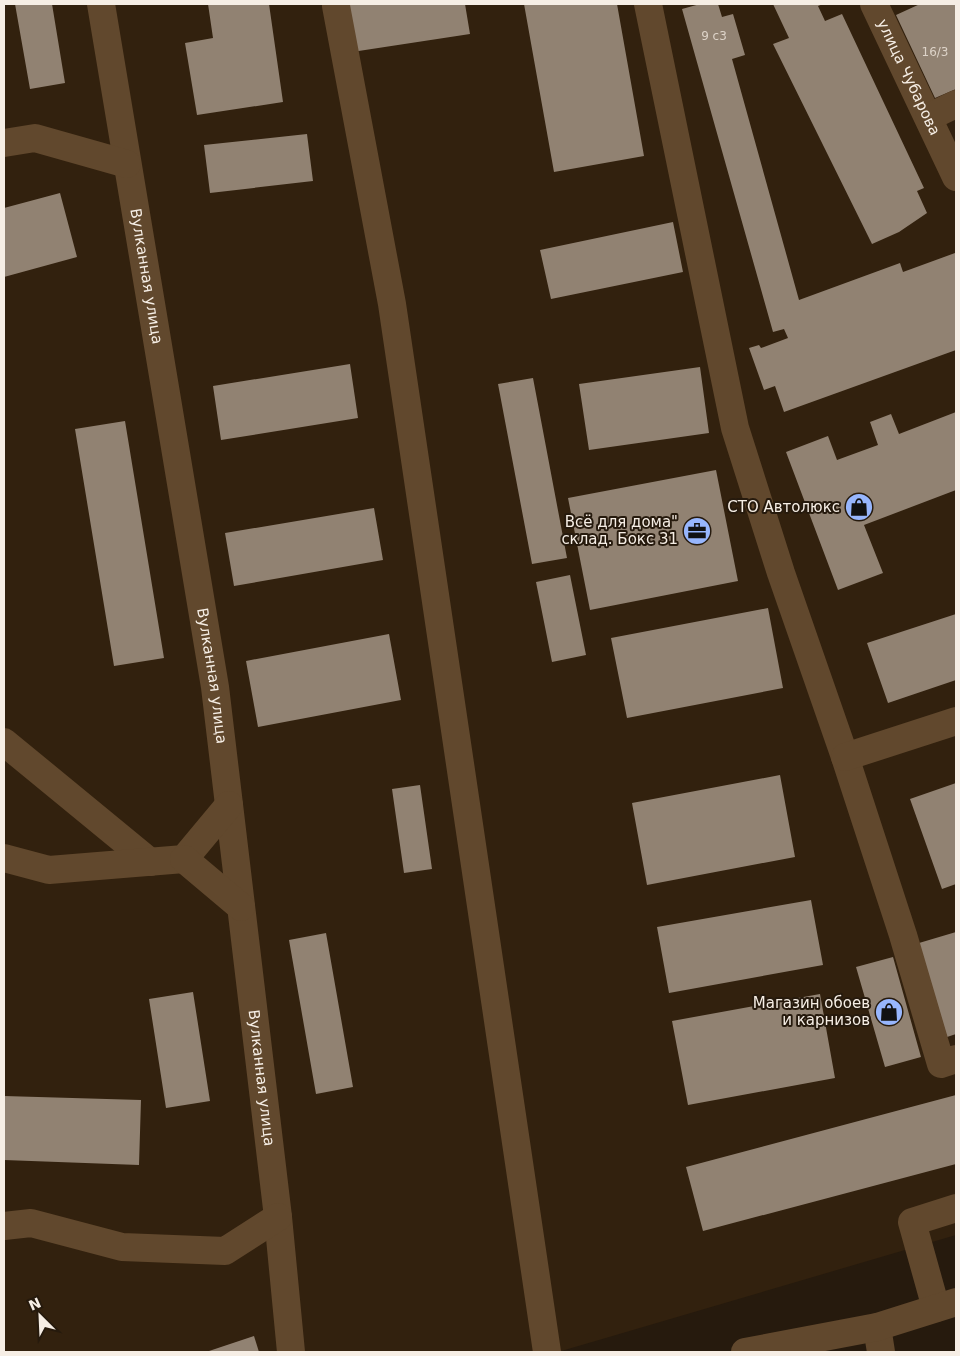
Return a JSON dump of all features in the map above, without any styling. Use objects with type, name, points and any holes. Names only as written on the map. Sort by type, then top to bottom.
[{"type":"street","name":"Вулканная улица","points":[[101,4],[215,687],[278,1217],[291,1352]]},
{"type":"street","points":[[648,4],[735,428],[781,574],[845,757],[903,935],[941,1064],[956,1059]]},
{"type":"street","name":"улица Чубарова","points":[[874,4],[956,177]]},
{"type":"street","points":[[336,6],[392,304],[548,1352]]},
{"type":"street","points":[[929,117],[956,104]]},
{"type":"street","points":[[4,143],[35,138],[128,164]]},
{"type":"street","points":[[845,757],[956,721]]},
{"type":"street","points":[[4,742],[150,862]]},
{"type":"street","points":[[184,859],[229,805]]},
{"type":"street","points":[[4,858],[49,870],[184,859],[241,907]]},
{"type":"street","points":[[745,1352],[879,1340],[946,1305],[912,1222],[956,1208]]},
{"type":"street","points":[[4,1226],[31,1223],[122,1247],[225,1251],[278,1217]]},
{"type":"shaded area","points":[[4,4],[956,4],[956,1235],[558,1352],[4,1352]]},
{"type":"building","points":[[15,4],[52,4],[65,83],[30,89]]},
{"type":"building","points":[[208,4],[269,4],[283,102],[197,115],[185,43],[213,38]]},
{"type":"building","points":[[345,4],[465,4],[470,34],[352,52]]},
{"type":"building","points":[[524,4],[617,4],[644,156],[554,172]]},
{"type":"building","points":[[700,4],[718,4],[722,17],[733,14],[745,55],[732,59],[799,300],[900,263],[903,272],[955,253],[956,350],[784,412],[775,386],[764,390],[749,348],[759,345],[761,348],[788,338],[784,329],[773,332],[682,9]]},
{"type":"building","points":[[773,4],[823,4],[818,6],[825,21],[842,14],[924,188],[917,191],[927,213],[899,232],[872,244],[773,44],[789,38]]},
{"type":"building","points":[[920,4],[956,4],[956,89],[935,98],[896,15]]},
{"type":"building","points":[[307,134],[313,181],[210,193],[204,145]]},
{"type":"building","points":[[60,193],[77,257],[4,277],[4,208]]},
{"type":"building","points":[[673,222],[683,272],[551,299],[540,250]]},
{"type":"building","points":[[350,364],[358,418],[221,440],[213,386]]},
{"type":"building","points":[[700,367],[709,433],[589,450],[579,384]]},
{"type":"building","points":[[533,378],[567,558],[532,564],[498,384]]},
{"type":"building","name":"СТО Автолюкс","points":[[956,412],[956,490],[864,525],[883,573],[838,590],[786,452],[828,436],[837,460],[878,445],[870,422],[891,414],[899,434]]},
{"type":"building","points":[[125,421],[164,658],[114,666],[75,429]]},
{"type":"building","points":[[716,470],[738,581],[590,610],[568,498]]},
{"type":"building","points":[[374,508],[383,560],[234,586],[225,533]]},
{"type":"building","points":[[570,575],[586,655],[552,662],[536,582]]},
{"type":"building","points":[[768,608],[783,688],[627,718],[611,638]]},
{"type":"building","points":[[956,614],[956,680],[888,703],[867,643]]},
{"type":"building","points":[[389,634],[401,700],[258,727],[246,661]]},
{"type":"building","points":[[780,775],[795,857],[647,885],[632,803]]},
{"type":"building","points":[[956,783],[956,884],[942,889],[910,799]]},
{"type":"building","points":[[420,785],[432,869],[404,873],[392,789]]},
{"type":"building","points":[[811,900],[823,965],[669,993],[657,927]]},
{"type":"building","points":[[956,932],[956,1034],[947,1037],[919,943]]},
{"type":"building","points":[[326,933],[353,1087],[316,1094],[289,940]]},
{"type":"building","name":"Магазин обоев и карнизов","points":[[893,957],[921,1057],[885,1067],[856,967]]},
{"type":"building","points":[[193,992],[210,1101],[166,1108],[149,999]]},
{"type":"building","points":[[820,994],[835,1078],[688,1105],[672,1021]]},
{"type":"building","points":[[956,1095],[956,1164],[703,1231],[686,1167]]},
{"type":"building","points":[[4,1096],[141,1100],[139,1165],[4,1160]]},
{"type":"building","points":[[254,1336],[259,1352],[206,1352]]},
{"type":"place","name":"СТО Автолюкс","points":[[859,507]]},
{"type":"place","name":"Всё для дома\" склад. Бокс 31","points":[[697,531]]},
{"type":"place","name":"Магазин обоев и карнизов","points":[[889,1012]]}]
